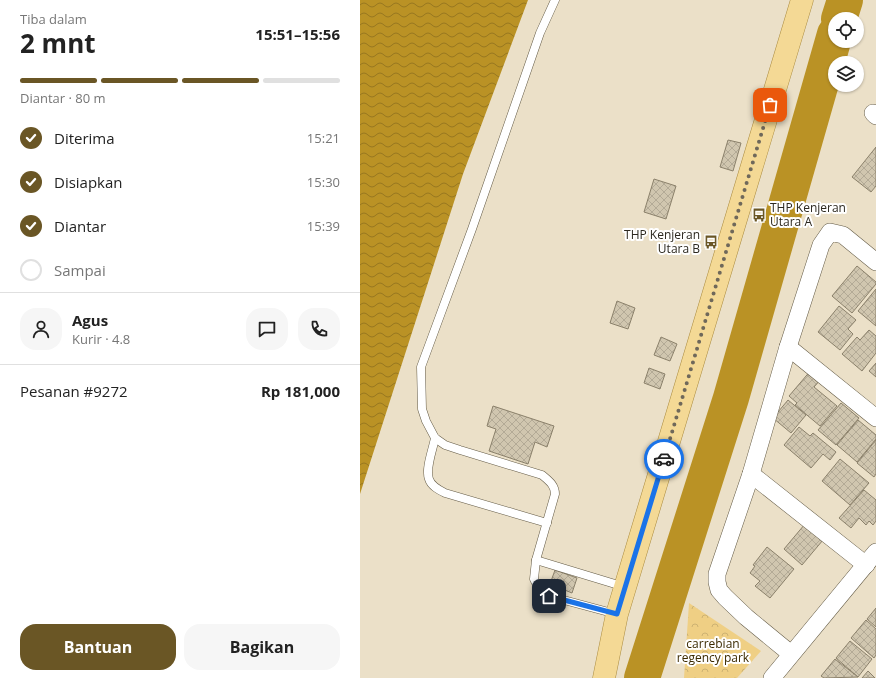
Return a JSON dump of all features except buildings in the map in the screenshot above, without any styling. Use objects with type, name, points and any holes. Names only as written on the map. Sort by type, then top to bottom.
[{"type":"main road","points":[[604,678],[617,614],[802,0]]},
{"type":"street","points":[[791,654],[746,617],[725,597],[719,590],[717,574],[751,474],[788,347],[821,245],[830,232],[842,235],[876,262]]},
{"type":"street","points":[[788,347],[876,418]]},
{"type":"street","points":[[751,474],[871,558],[772,678]]},
{"type":"lane","points":[[555,0],[540,33],[472,230],[421,367],[422,409],[426,421],[435,438],[445,444],[542,475],[555,488],[555,494],[536,560],[534,579],[539,589],[549,596],[617,614]]},
{"type":"lane","points":[[435,438],[428,469],[429,479],[436,488],[445,493],[547,523]]},
{"type":"lane","points":[[536,560],[625,587]]},
{"type":"green space","name":"carrebian regency park","points":[[689,603],[761,651],[737,678],[684,678]]},
{"type":"water","points":[[360,0],[528,0],[463,174],[360,494]]},
{"type":"waterway","points":[[841,12],[845,0]]},
{"type":"waterway","points":[[642,678],[731,398],[831,48]]},
{"type":"way so far","points":[[664,459],[770,105]]},
{"type":"place","name":"THP Kenjeran Utara A","points":[[759,215]]},
{"type":"place","name":"THP Kenjeran Utara B","points":[[711,242]]},
{"type":"route","points":[[549,596],[617,614],[664,459]]}]
